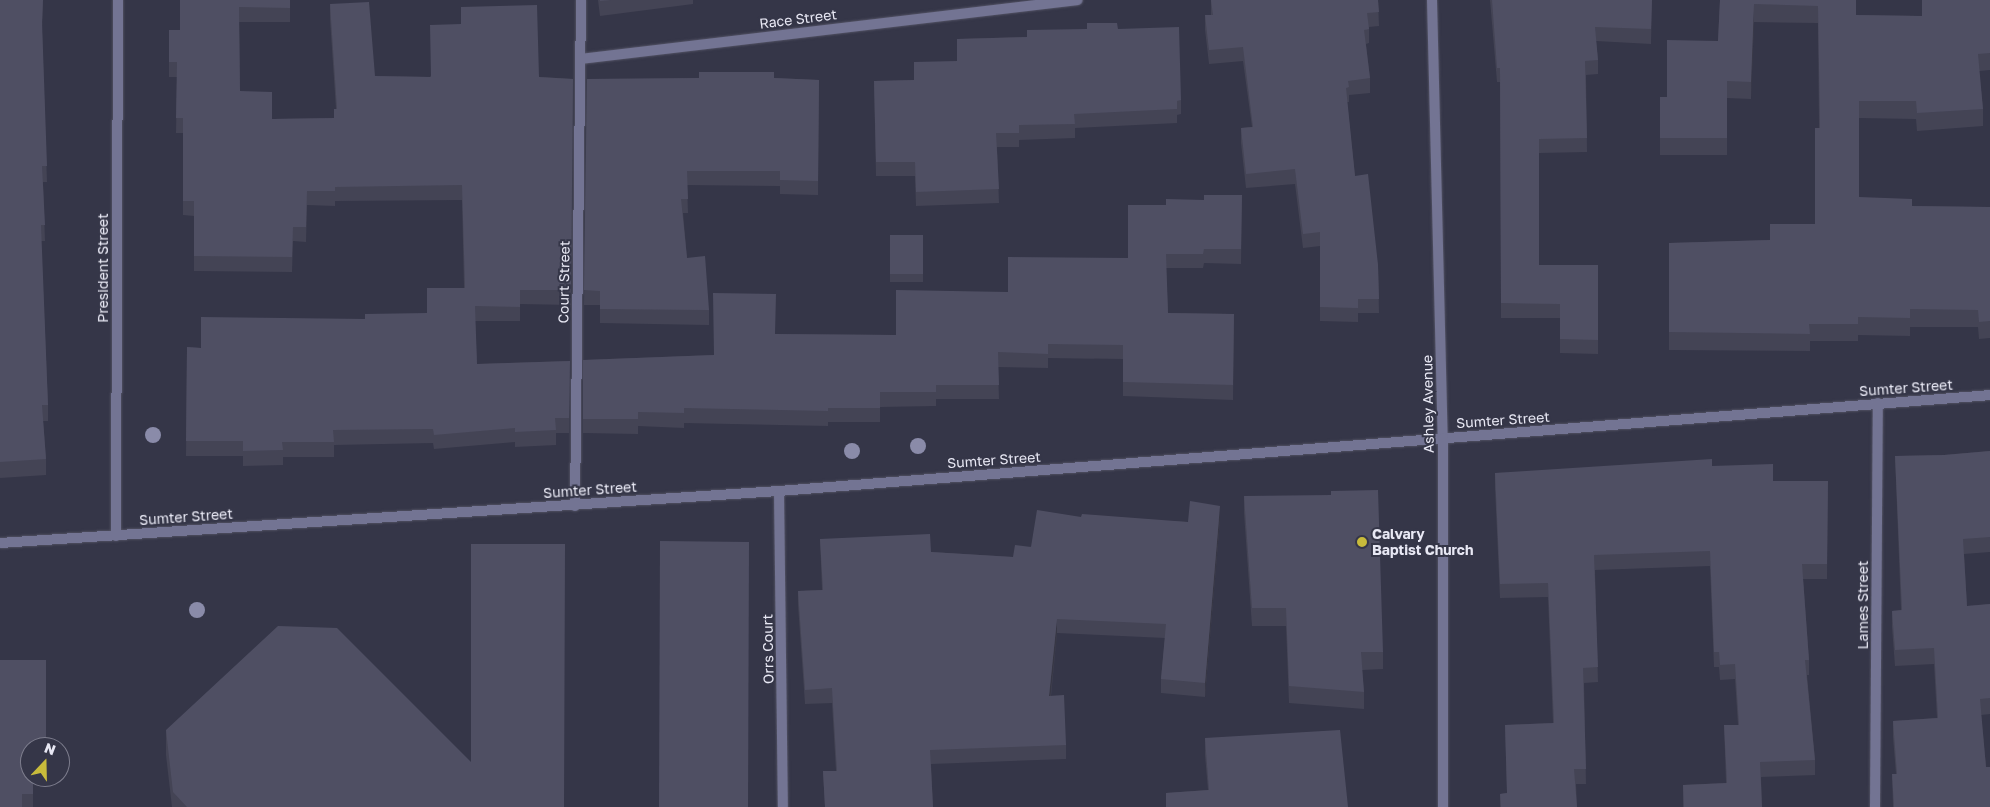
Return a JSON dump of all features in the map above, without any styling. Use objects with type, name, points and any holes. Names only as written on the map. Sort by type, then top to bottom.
[{"type":"street","name":"President Street","points":[[116,536],[118,0]]},
{"type":"street","name":"Court Street","points":[[575,506],[581,0]]},
{"type":"street","name":"Race Street","points":[[581,59],[1078,0]]},
{"type":"street","name":"Ashley Avenue","points":[[1432,0],[1443,438],[1443,807]]},
{"type":"street","name":"Sumter Street","points":[[0,543],[575,506],[1990,395]]},
{"type":"street","name":"Lames Street","points":[[1875,807],[1878,403]]},
{"type":"street","name":"Orrs Court","points":[[779,490],[783,807]]},
{"type":"building","points":[[0,0],[43,0],[42,22],[47,166],[42,166],[45,225],[41,225],[48,405],[42,405],[46,459],[0,462]]},
{"type":"building","points":[[180,0],[290,0],[290,8],[239,7],[240,91],[272,92],[272,119],[334,118],[334,109],[337,109],[330,4],[369,2],[375,76],[431,77],[430,25],[461,24],[461,7],[537,5],[539,77],[573,79],[571,290],[520,290],[520,307],[475,306],[477,364],[570,361],[569,418],[555,418],[556,430],[515,432],[515,428],[434,435],[433,429],[333,430],[334,442],[282,442],[283,450],[243,451],[243,441],[186,441],[187,347],[201,348],[201,317],[365,319],[365,314],[427,313],[427,288],[465,288],[462,185],[335,187],[335,191],[307,191],[306,227],[293,227],[292,257],[194,256],[194,201],[183,201],[183,118],[176,118],[177,62],[169,62],[169,30],[180,30]]},
{"type":"building","points":[[1211,0],[1378,0],[1379,12],[1367,13],[1369,29],[1364,30],[1370,78],[1348,81],[1349,87],[1346,88],[1355,176],[1368,174],[1378,265],[1379,299],[1358,299],[1358,308],[1320,307],[1320,232],[1303,234],[1295,169],[1246,174],[1241,128],[1253,127],[1243,47],[1209,50],[1205,15],[1213,15]]},
{"type":"building","points":[[1492,0],[1652,0],[1651,29],[1595,27],[1598,60],[1585,61],[1587,138],[1539,139],[1539,265],[1598,265],[1598,340],[1560,339],[1560,304],[1501,303],[1500,68],[1497,68]]},
{"type":"building","points":[[1720,0],[1856,0],[1856,15],[1922,16],[1922,0],[1990,0],[1990,53],[1978,54],[1983,109],[1917,113],[1916,101],[1859,101],[1859,197],[1912,199],[1912,206],[1990,207],[1990,321],[1979,322],[1978,310],[1910,309],[1910,318],[1858,317],[1858,324],[1809,324],[1810,334],[1669,332],[1669,243],[1770,240],[1770,224],[1815,224],[1815,128],[1820,128],[1818,6],[1754,4],[1751,82],[1727,81],[1727,138],[1660,138],[1660,97],[1667,97],[1667,40],[1718,41]]},
{"type":"building","points":[[1087,23],[1117,23],[1118,29],[1179,27],[1181,100],[1177,101],[1177,109],[1074,114],[1075,124],[1019,125],[1019,133],[996,133],[999,189],[916,192],[915,162],[876,162],[874,81],[914,80],[914,62],[957,61],[957,39],[1027,37],[1027,30],[1087,29]]},
{"type":"building","points":[[699,72],[774,72],[774,78],[819,80],[818,181],[780,180],[780,171],[687,171],[688,199],[681,199],[687,258],[705,256],[709,310],[600,309],[600,291],[584,290],[587,79],[699,78]]},
{"type":"building","points":[[1204,195],[1242,195],[1241,249],[1204,249],[1203,254],[1166,254],[1168,313],[1234,314],[1233,385],[1123,382],[1123,345],[1048,344],[1048,354],[998,352],[999,385],[936,385],[936,392],[880,392],[880,408],[828,408],[828,411],[684,408],[684,413],[638,412],[638,419],[583,419],[583,360],[714,355],[713,293],[776,294],[775,334],[896,335],[896,290],[1008,292],[1008,257],[1128,258],[1128,205],[1166,205],[1166,199],[1204,200]]},
{"type":"building","points":[[890,235],[923,235],[923,274],[890,274]]},
{"type":"building","points":[[1990,451],[1990,537],[1963,539],[1967,606],[1990,604],[1990,698],[1980,699],[1986,767],[1990,767],[1990,807],[1894,807],[1892,774],[1897,774],[1893,721],[1938,718],[1934,648],[1895,650],[1892,611],[1902,610],[1895,456],[1944,455]]},
{"type":"building","points":[[1712,459],[1712,466],[1773,464],[1773,481],[1828,481],[1827,564],[1802,564],[1809,660],[1805,660],[1815,760],[1760,762],[1762,807],[1684,807],[1683,785],[1727,783],[1724,725],[1739,725],[1735,664],[1720,665],[1719,652],[1714,652],[1710,551],[1594,555],[1598,667],[1583,668],[1586,769],[1574,769],[1577,807],[1501,807],[1500,794],[1507,793],[1505,725],[1554,723],[1548,583],[1500,584],[1495,473]]},
{"type":"building","points":[[1378,490],[1383,652],[1361,652],[1364,692],[1289,686],[1286,608],[1252,608],[1244,496],[1331,495],[1331,491]]},
{"type":"building","points":[[1190,501],[1220,506],[1205,683],[1161,679],[1166,624],[1057,619],[1049,696],[1064,695],[1066,745],[930,750],[933,807],[825,807],[823,771],[837,771],[832,688],[805,690],[798,591],[823,590],[820,539],[930,534],[931,552],[1013,557],[1015,545],[1031,547],[1037,510],[1081,517],[1082,514],[1188,522]]},
{"type":"building","points":[[660,541],[749,542],[748,807],[659,807]]},
{"type":"building","points":[[471,544],[565,544],[564,807],[187,807],[173,792],[166,730],[278,626],[337,628],[471,762]]},
{"type":"building","points":[[0,660],[46,660],[46,737],[20,737],[20,787],[33,787],[33,794],[22,794],[22,807],[0,807]]},
{"type":"building","points":[[1340,730],[1348,807],[1166,807],[1166,793],[1209,790],[1205,738]]},
{"type":"place","name":"Calvary Baptist Church","points":[[1362,542]]}]
